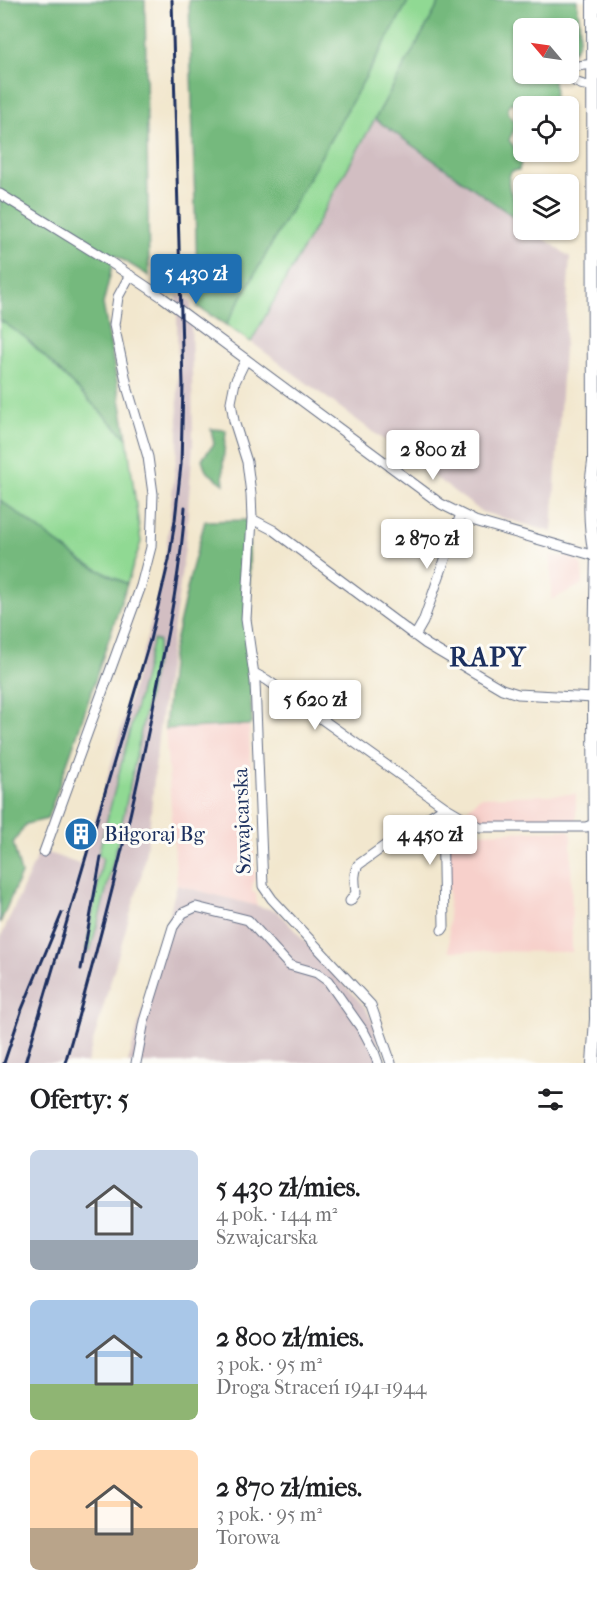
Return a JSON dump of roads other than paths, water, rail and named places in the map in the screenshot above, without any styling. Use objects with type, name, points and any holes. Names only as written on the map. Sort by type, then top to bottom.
[{"type":"main road","points":[[593,0],[595,433],[590,528],[596,551],[594,698],[596,1019],[593,1063]]},
{"type":"main road","points":[[594,462],[597,476]]},
{"type":"street","points":[[593,65],[578,65],[570,76],[577,84],[593,86]]},
{"type":"street","points":[[0,194],[130,275],[441,504],[461,514],[509,531],[596,551]]},
{"type":"street","points":[[44,852],[141,586],[151,547],[154,510],[152,477],[114,331],[116,302],[130,275]]},
{"type":"street","name":"Szwajcarska","points":[[246,359],[235,382],[231,402],[234,421],[249,470],[252,519],[246,619],[254,674],[263,886],[272,899],[370,1005],[391,1063]]},
{"type":"street","points":[[415,636],[423,622],[461,514]]},
{"type":"street","points":[[252,519],[273,530],[415,636],[506,691],[594,698]]},
{"type":"street","points":[[254,674],[267,680],[444,808],[479,827],[586,827],[596,823]]},
{"type":"street","points":[[350,901],[356,893],[354,878],[358,865],[396,837],[444,808]]},
{"type":"street","points":[[442,930],[444,927],[444,808]]},
{"type":"street","points":[[136,1063],[144,1021],[173,927],[183,913],[196,906],[248,920],[289,964],[317,973],[328,981],[368,1041],[378,1063]]},
{"type":"railway","points":[[25,1063],[150,640],[169,560],[175,520],[181,465],[183,384],[172,0]]},
{"type":"railway","points":[[65,1063],[104,923],[138,782],[174,597],[185,507]]},
{"type":"railway","points":[[81,969],[101,857]]},
{"type":"railway","points":[[4,1063],[22,1009],[62,913]]},
{"type":"place","name":"Biłgoraj Bg","points":[[81,834]]},
{"type":"district","name":"RAPY","points":[[488,657]]}]
